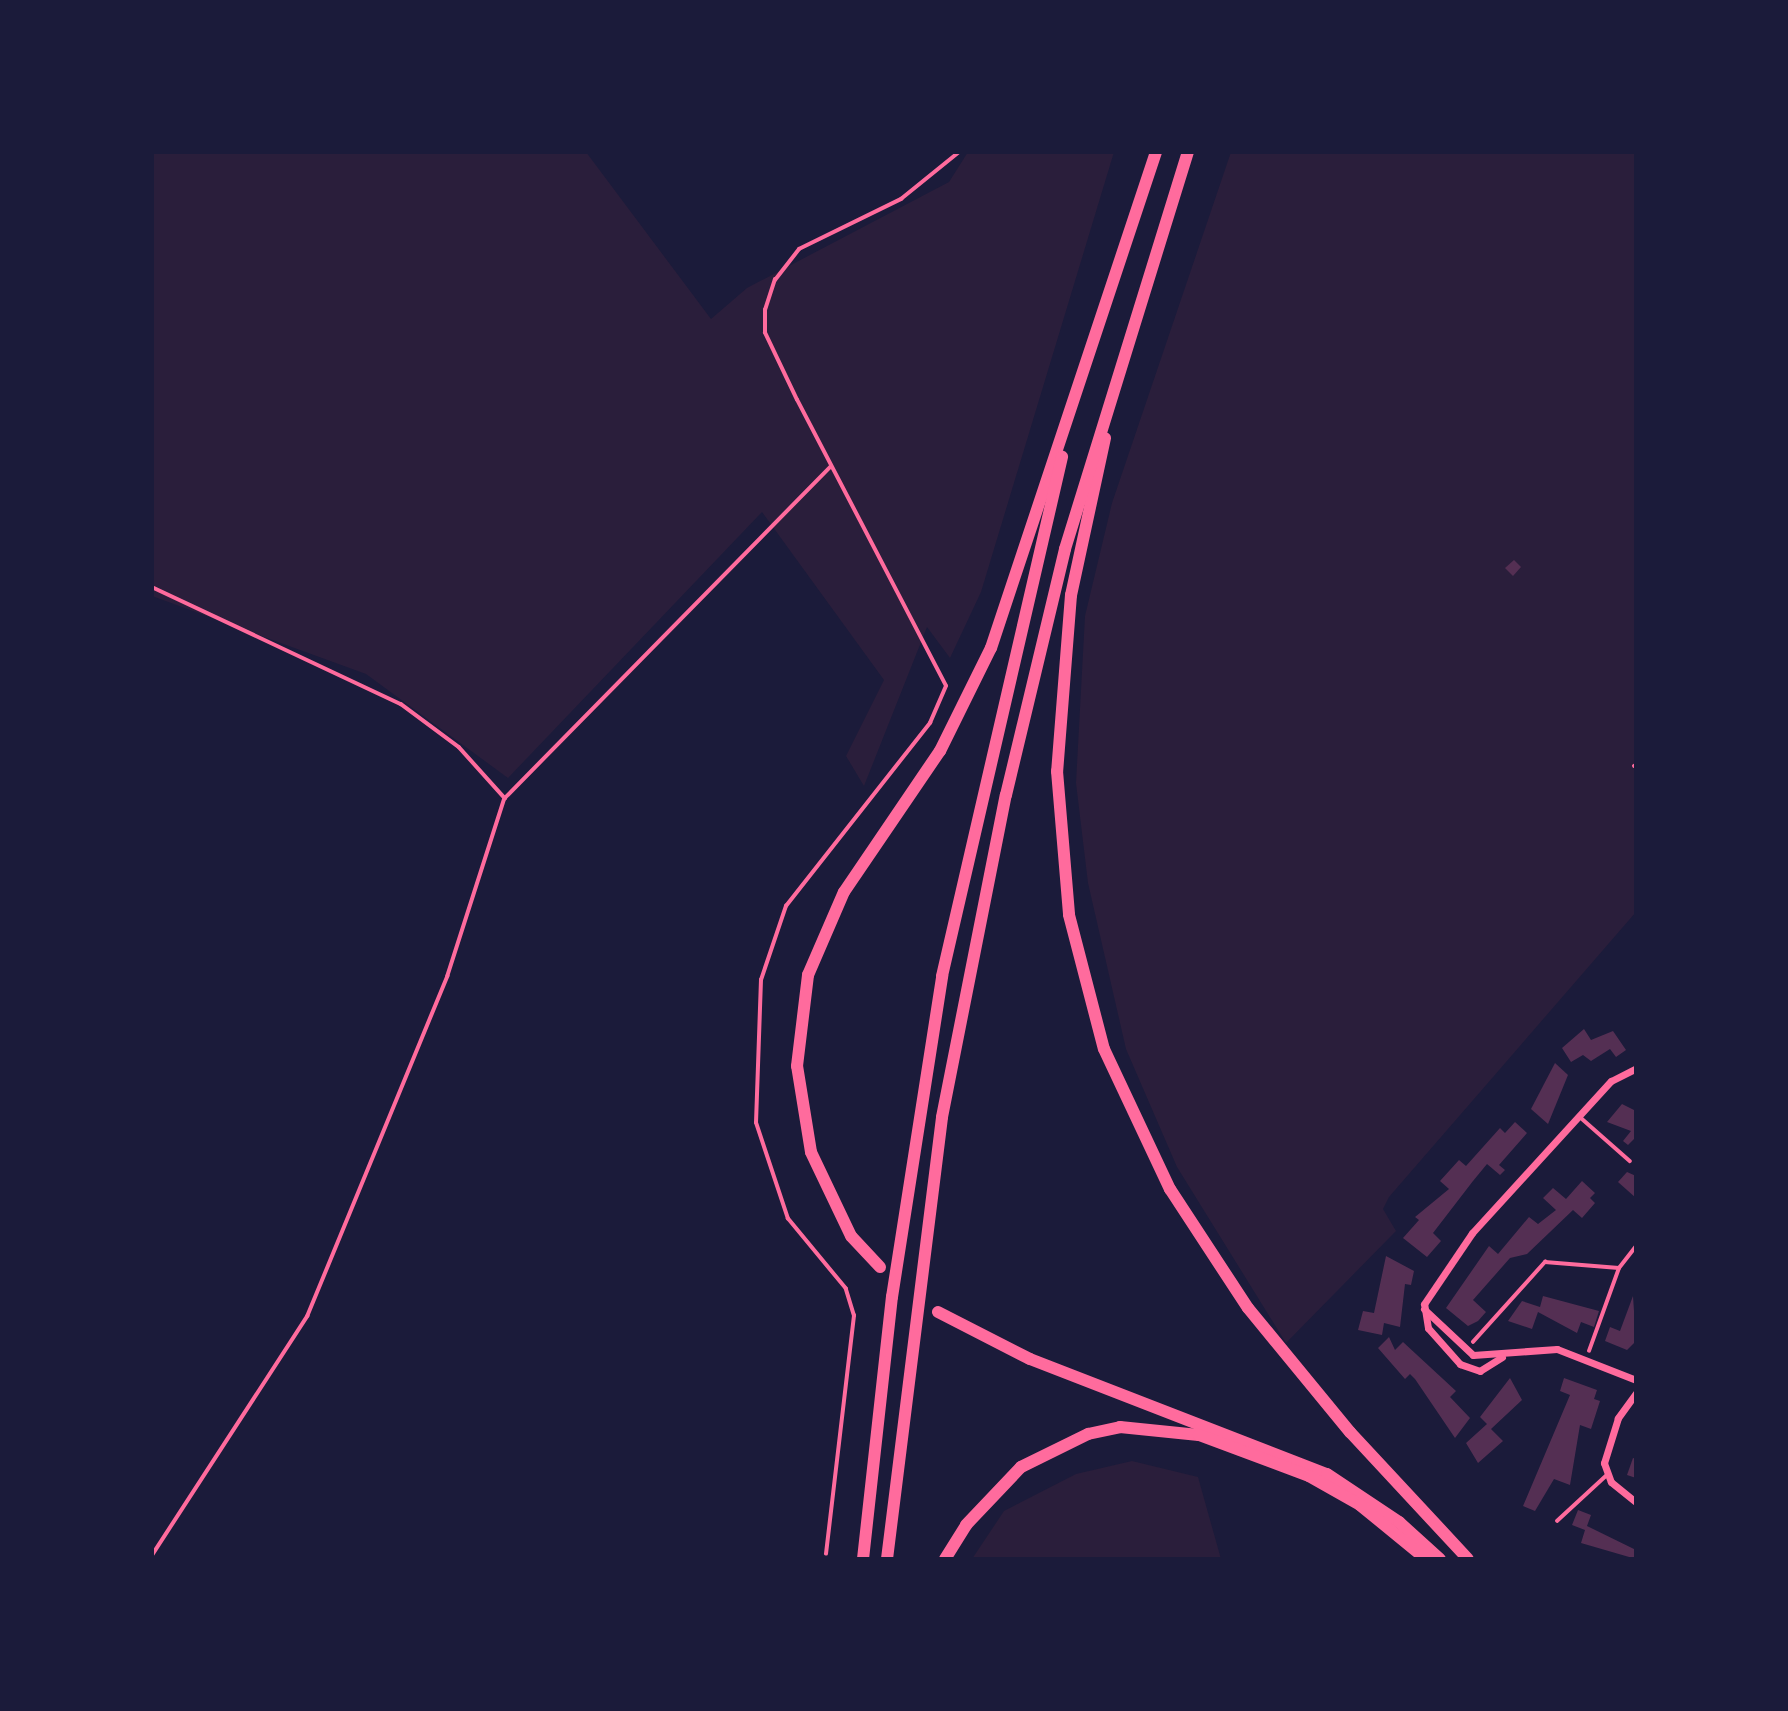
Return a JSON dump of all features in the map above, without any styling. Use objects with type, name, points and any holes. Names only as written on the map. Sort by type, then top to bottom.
[{"type":"highway","points":[[880,1267],[828,1198],[808,1139],[797,1066],[808,975],[844,892],[966,705],[1083,379],[1156,152]]},
{"type":"highway","points":[[887,1559],[916,1301],[967,983],[1035,666],[1114,386],[1188,152]]},
{"type":"highway","points":[[863,1559],[891,1297],[942,975],[1007,675],[1083,379]]},
{"type":"highway","points":[[1114,386],[1059,688],[1060,846],[1084,985],[1132,1117],[1207,1251],[1324,1402],[1468,1559]]},
{"type":"highway","points":[[938,1312],[1030,1359],[1327,1474],[1399,1522],[1440,1559]]},
{"type":"highway","points":[[945,1559],[966,1525],[1021,1467],[1088,1434],[1120,1427],[1199,1435],[1309,1476],[1360,1505],[1426,1559]]},
{"type":"street","points":[[1502,1357],[1486,1370],[1466,1368],[1428,1328],[1424,1309],[1450,1258],[1611,1081],[1636,1068]]},
{"type":"street","points":[[1424,1309],[1464,1352],[1502,1357],[1551,1349],[1586,1359],[1636,1380]]},
{"type":"street","points":[[1636,1393],[1606,1446],[1607,1475],[1636,1502]]},
{"type":"lane","points":[[1579,1116],[1630,1161]]},
{"type":"lane","points":[[1557,1521],[1607,1475]]},
{"type":"path","points":[[826,1555],[854,1316],[845,1289],[788,1219],[756,1123],[761,980],[786,906],[930,723],[946,686],[830,467],[765,333],[775,280],[799,249],[901,198],[959,152]]},
{"type":"path","points":[[152,1556],[308,1316],[448,976],[506,798],[830,467]]},
{"type":"path","points":[[152,587],[401,704],[459,747],[506,798]]},
{"type":"path","points":[[1586,1359],[1619,1268],[1636,1245]]},
{"type":"path","points":[[1464,1352],[1545,1262],[1619,1268]]},
{"type":"shaded area","points":[[152,152],[586,152],[711,319],[747,288],[949,182],[968,152],[1114,152],[981,592],[950,658],[927,627],[864,786],[846,756],[884,680],[762,512],[508,778],[366,674],[152,596]]},
{"type":"shaded area","points":[[1231,152],[1636,152],[1636,912],[1389,1197],[1383,1209],[1396,1231],[1286,1343],[1177,1167],[1126,1049],[1088,883],[1076,783],[1085,616],[1112,503]]},
{"type":"shaded area","points":[[1132,1461],[1198,1477],[1221,1559],[972,1559],[1004,1511],[1076,1474]]},
{"type":"building","points":[[1514,560],[1521,567],[1513,576],[1505,568]]},
{"type":"building","points":[[1584,1029],[1591,1040],[1613,1031],[1626,1050],[1616,1057],[1610,1049],[1591,1061],[1583,1055],[1571,1062],[1562,1048]]},
{"type":"building","points":[[1555,1063],[1568,1075],[1548,1124],[1531,1109]]},
{"type":"building","points":[[1622,1104],[1636,1111],[1636,1137],[1628,1145],[1623,1141],[1631,1131],[1607,1122]]},
{"type":"building","points":[[1515,1122],[1527,1133],[1499,1165],[1505,1170],[1500,1175],[1487,1164],[1433,1233],[1441,1241],[1427,1257],[1403,1238],[1419,1220],[1415,1217],[1449,1189],[1440,1181],[1459,1160],[1466,1166],[1500,1128],[1505,1133]]},
{"type":"building","points":[[1627,1172],[1636,1176],[1636,1198],[1618,1182]]},
{"type":"building","points":[[1582,1181],[1595,1193],[1590,1198],[1595,1203],[1582,1218],[1573,1210],[1527,1254],[1510,1258],[1473,1300],[1486,1312],[1478,1321],[1468,1326],[1446,1308],[1489,1246],[1498,1254],[1529,1217],[1538,1224],[1556,1210],[1543,1198],[1553,1188],[1566,1199]]},
{"type":"building","points":[[1386,1256],[1414,1271],[1411,1285],[1405,1284],[1400,1327],[1384,1323],[1382,1335],[1358,1330],[1363,1311],[1374,1313]]},
{"type":"building","points":[[1543,1296],[1599,1311],[1594,1327],[1581,1322],[1577,1333],[1538,1312],[1532,1329],[1508,1321],[1522,1301],[1540,1307]]},
{"type":"building","points":[[1633,1296],[1636,1341],[1627,1350],[1605,1341],[1610,1327],[1620,1331]]},
{"type":"building","points":[[1389,1337],[1395,1350],[1403,1342],[1456,1391],[1450,1397],[1470,1418],[1455,1438],[1415,1379],[1410,1374],[1405,1379],[1378,1348]]},
{"type":"building","points":[[1510,1378],[1522,1400],[1491,1429],[1503,1441],[1478,1463],[1466,1443],[1487,1424],[1480,1417]]},
{"type":"building","points":[[1564,1378],[1597,1390],[1594,1399],[1600,1401],[1591,1429],[1580,1425],[1570,1485],[1554,1479],[1535,1511],[1523,1506],[1570,1395],[1560,1391]]},
{"type":"building","points":[[1633,1458],[1636,1459],[1636,1478],[1627,1475]]},
{"type":"building","points":[[1578,1510],[1591,1515],[1587,1526],[1636,1550],[1636,1559],[1581,1543],[1585,1530],[1572,1525]]}]
